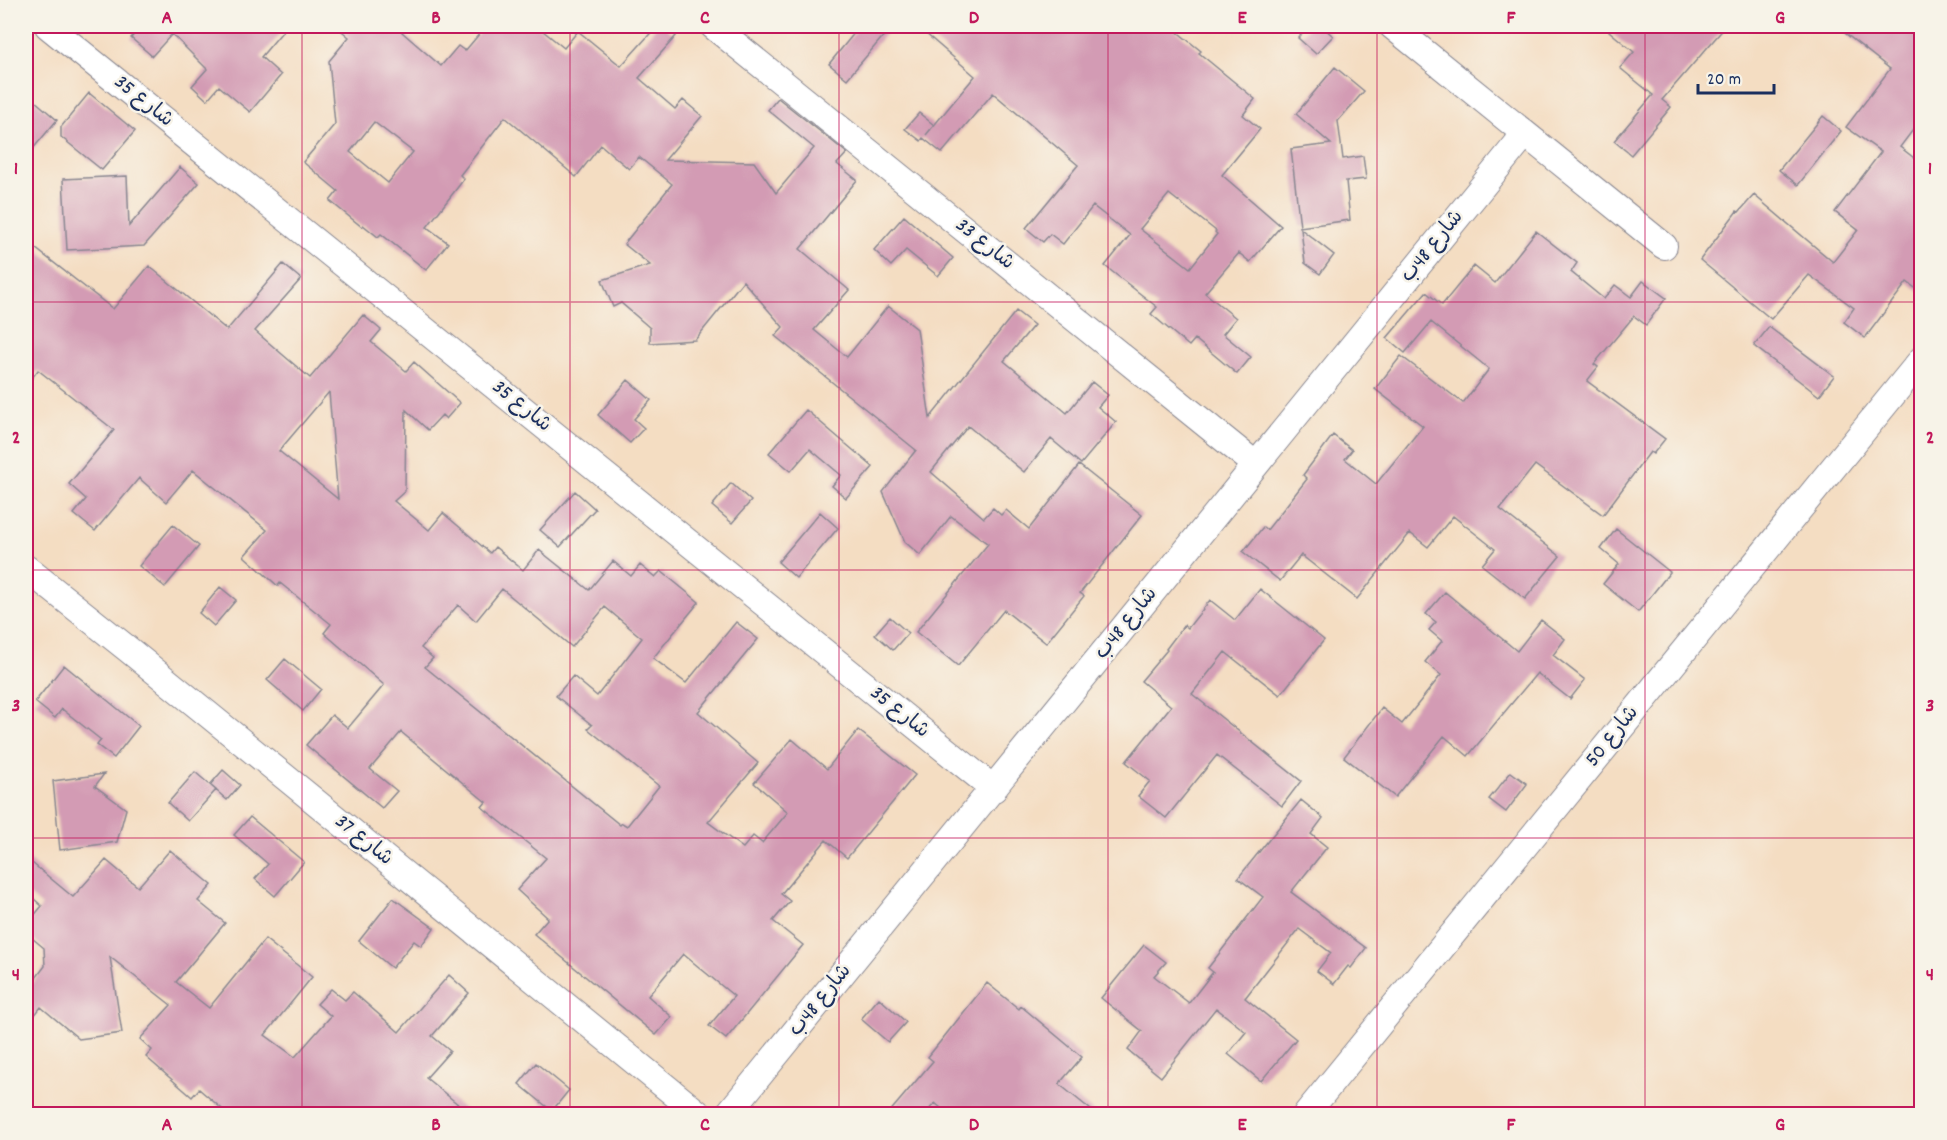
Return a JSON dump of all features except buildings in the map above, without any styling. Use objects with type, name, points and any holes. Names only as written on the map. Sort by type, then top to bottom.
[{"type":"street","name":"شارع 35","points":[[48,26],[994,789]]},
{"type":"street","name":"شارع 33","points":[[712,26],[1255,464]]},
{"type":"street","points":[[1392,26],[1664,246]]},
{"type":"street","name":"شارع 48ب","points":[[728,1114],[1526,134]]},
{"type":"street","name":"شارع 50","points":[[1306,1114],[1922,359]]},
{"type":"street","name":"شارع 37","points":[[26,568],[699,1114]]}]
